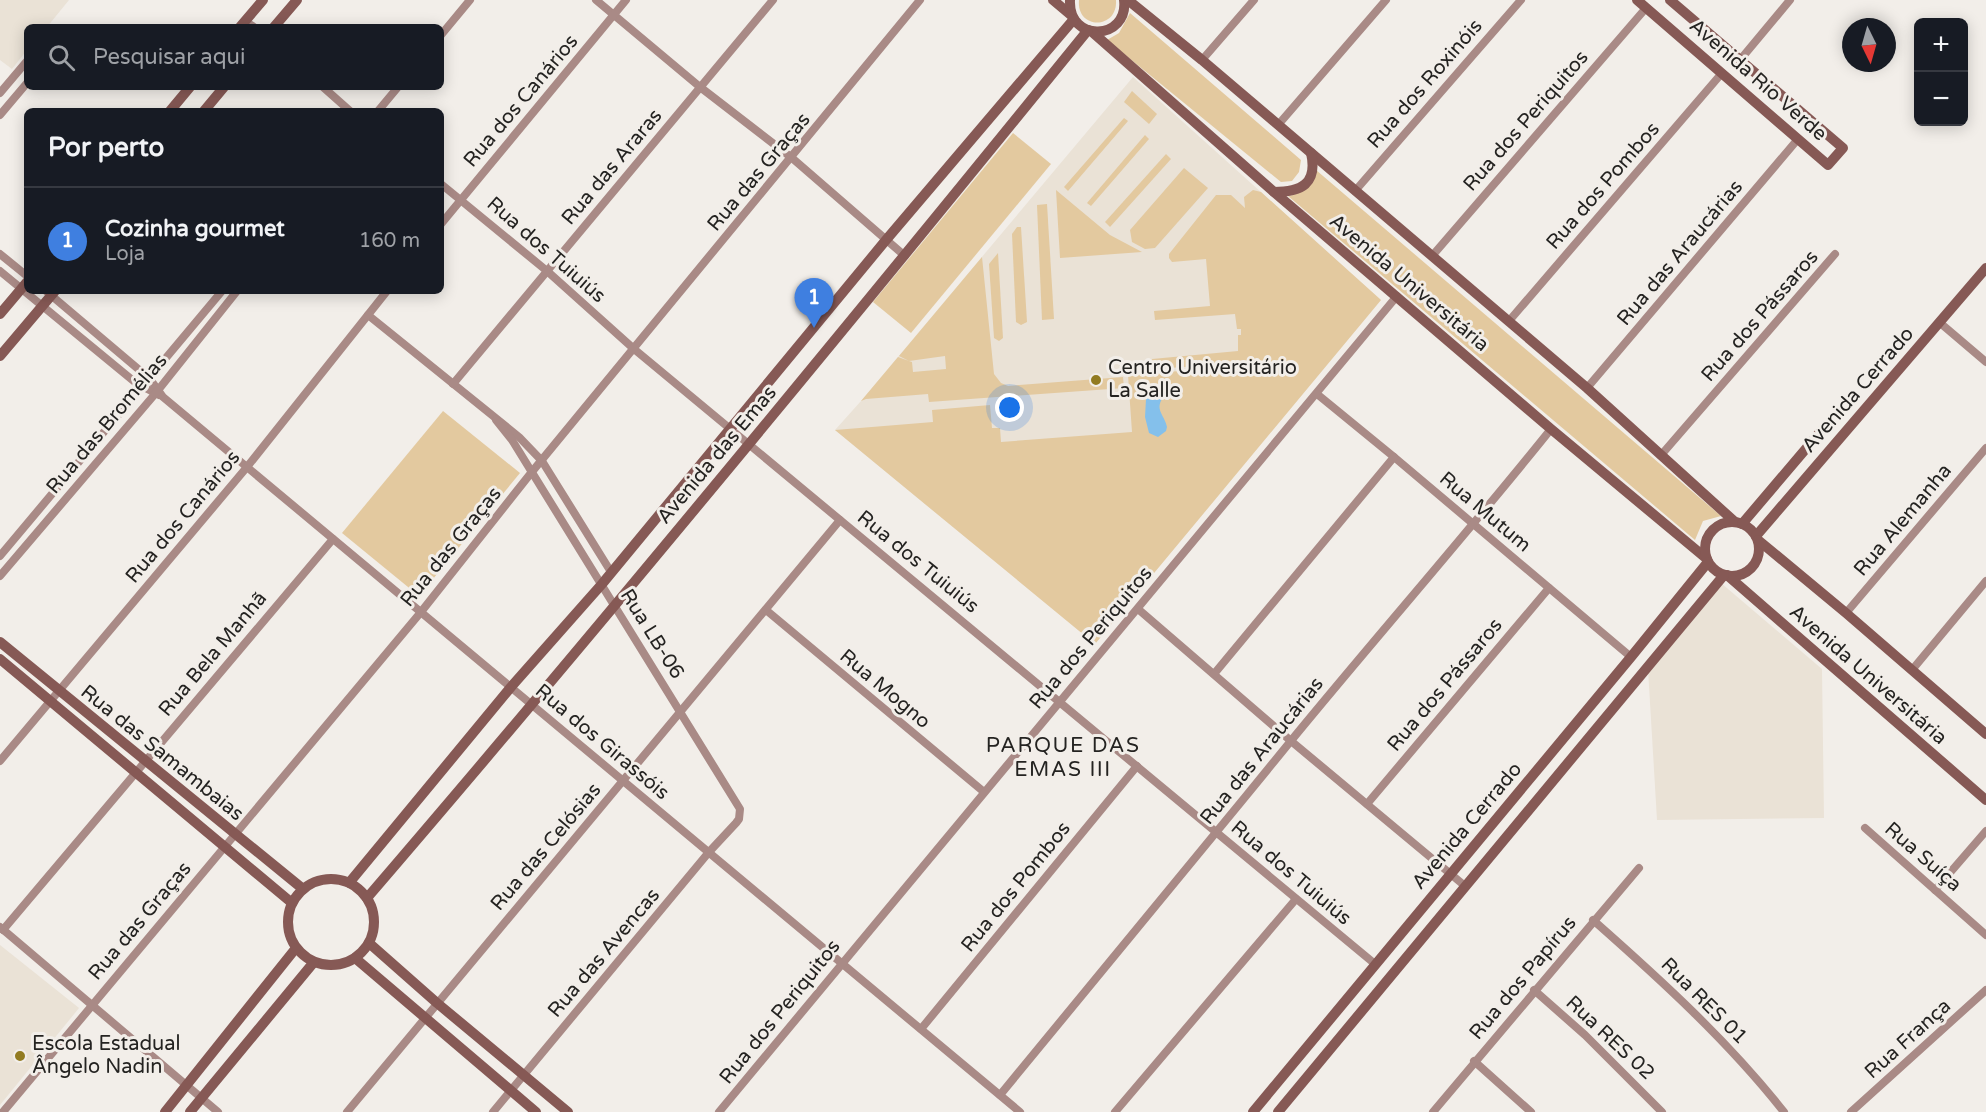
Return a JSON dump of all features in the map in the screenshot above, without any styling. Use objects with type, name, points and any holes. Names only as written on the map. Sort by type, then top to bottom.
[{"type":"street","points":[[247,24],[262,0]]},
{"type":"street","points":[[277,24],[297,0]]},
{"type":"street","points":[[444,31],[470,0]]},
{"type":"street","points":[[596,0],[700,87],[792,158],[905,256]]},
{"type":"street","name":"Rua dos Canários","points":[[444,220],[626,0]]},
{"type":"street","name":"Rua das Araras","points":[[453,384],[773,0]]},
{"type":"street","name":"Rua das Graças","points":[[3,1112],[421,612],[531,473],[920,0]]},
{"type":"street","points":[[1053,0],[1073,17]]},
{"type":"street","points":[[1070,0],[1073,17]]},
{"type":"street","points":[[1090,31],[1103,31],[1118,23],[1123,15],[1126,0]]},
{"type":"street","name":"Avenida Universitária","points":[[1126,0],[1202,60],[1509,321],[1739,523]]},
{"type":"street","points":[[1202,60],[1254,0]]},
{"type":"street","points":[[1278,125],[1386,0]]},
{"type":"street","name":"Rua dos Roxinóis","points":[[1355,191],[1521,0]]},
{"type":"street","name":"Avenida Rio Verde","points":[[1642,4],[1828,165],[1843,148],[1670,0]]},
{"type":"street","points":[[1740,60],[1790,0]]},
{"type":"street","name":"Rua dos Periquitos","points":[[1432,256],[1642,4]]},
{"type":"street","name":"Avenida Universitária","points":[[1073,17],[1078,25],[1090,31],[1274,192],[1707,560]]},
{"type":"street","name":"Avenida das Emas","points":[[349,883],[511,687],[602,584],[1073,17]]},
{"type":"street","name":"Avenida das Emas","points":[[367,898],[533,705],[750,445],[1090,31]]},
{"type":"street","points":[[0,93],[24,65]]},
{"type":"street","name":"Rua dos Pombos","points":[[1509,321],[1722,73]]},
{"type":"street","points":[[0,115],[24,87]]},
{"type":"street","points":[[172,108],[188,90]]},
{"type":"street","points":[[206,108],[222,90]]},
{"type":"street","points":[[326,90],[347,108]]},
{"type":"street","points":[[380,108],[396,90]]},
{"type":"street","name":"Rua das Araucárias","points":[[1587,388],[1798,139]]},
{"type":"street","points":[[1274,192],[1295,191],[1307,182],[1312,173],[1311,153]]},
{"type":"street","name":"Rua dos Tuiuiús","points":[[444,186],[547,271],[634,349],[1376,964]]},
{"type":"street","points":[[0,254],[24,274]]},
{"type":"street","name":"Rua dos Pássaros","points":[[1662,454],[1835,254]]},
{"type":"street","name":"Avenida Cerrado","points":[[1757,538],[1986,268]]},
{"type":"street","name":"Rua dos Girassóis","points":[[0,271],[24,285]]},
{"type":"street","points":[[0,314],[24,285]]},
{"type":"street","name":"Rua dos Girassóis","points":[[32,294],[42,306],[142,387],[159,394],[1020,1112]]},
{"type":"street","points":[[0,356],[42,306],[49,294]]},
{"type":"street","name":"Rua dos Girassóis","points":[[52,294],[150,379],[159,394]]},
{"type":"street","name":"Rua das Bromélias","points":[[0,556],[220,294]]},
{"type":"street","name":"Rua das Bromélias","points":[[0,576],[159,394],[235,294]]},
{"type":"street","name":"Rua dos Canários","points":[[0,761],[247,467],[385,294]]},
{"type":"street","name":"Rua dos Periquitos","points":[[719,1112],[1397,296]]},
{"type":"street","points":[[368,315],[496,420]]},
{"type":"street","points":[[1940,322],[1986,362]]},
{"type":"street","name":"Rua Mutum","points":[[1317,394],[1631,657]]},
{"type":"street","name":"Rua LB-06","points":[[496,420],[519,436],[542,461],[612,572]]},
{"type":"street","name":"Rua LB-06","points":[[496,420],[512,440],[602,584],[738,804],[740,814]]},
{"type":"street","name":"Rua das Araucárias","points":[[1000,1095],[1551,429]]},
{"type":"street","name":"Avenida Cerrado","points":[[1739,523],[1821,431]]},
{"type":"street","name":"Rua Alemanha","points":[[1846,613],[1986,448]]},
{"type":"street","points":[[1214,674],[1394,457]]},
{"type":"street","name":"Rua das Celósias","points":[[347,1112],[840,520]]},
{"type":"street","points":[[1739,523],[1754,532],[1757,538],[1760,550],[1758,559],[1753,567],[1738,576],[1725,575],[1714,569],[1707,560],[1705,545],[1712,530],[1720,524],[1739,523]]},
{"type":"street","name":"Avenida Universitária","points":[[1757,538],[1986,734]]},
{"type":"street","name":"Rua Bela Manhã","points":[[2,928],[333,539]]},
{"type":"street","name":"Avenida Cerrado","points":[[1253,1112],[1631,657],[1707,560]]},
{"type":"street","name":"Avenida Universitária","points":[[1725,575],[1986,801]]},
{"type":"street","name":"Avenida Cerrado","points":[[1278,1112],[1725,575]]},
{"type":"street","points":[[1912,670],[1983,591],[1986,581]]},
{"type":"street","name":"Rua dos Pássaros","points":[[1367,804],[1549,588]]},
{"type":"street","points":[[1138,609],[1291,741],[1465,886]]},
{"type":"street","name":"Rua Mogno","points":[[766,610],[984,792]]},
{"type":"street","name":"Rua das Samambaias","points":[[0,642],[134,773],[292,903]]},
{"type":"street","name":"Rua das Samambaias","points":[[0,659],[145,760],[234,835],[303,889]]},
{"type":"street","name":"Rua dos Pombos","points":[[921,1029],[1137,766]]},
{"type":"street","name":"Rua das Avencas","points":[[493,1112],[736,823],[740,814]]},
{"type":"street","name":"Rua Suíça","points":[[1865,828],[1986,935]]},
{"type":"street","points":[[1935,890],[1986,831]]},
{"type":"street","name":"Rua dos Papírus","points":[[1433,1112],[1593,920],[1640,868]]},
{"type":"street","points":[[330,879],[349,883],[367,898],[374,921],[369,943],[348,962],[331,965],[314,962],[296,948],[288,931],[292,903],[303,889],[311,884],[330,879]]},
{"type":"street","points":[[1115,1112],[1296,899]]},
{"type":"street","name":"Rua RES 01","points":[[1593,920],[1674,992],[1719,1037],[1784,1112]]},
{"type":"street","points":[[2,928],[218,1112]]},
{"type":"street","points":[[369,943],[436,1004],[568,1112]]},
{"type":"street","points":[[165,1112],[296,948]]},
{"type":"street","points":[[355,958],[536,1112]]},
{"type":"street","points":[[190,1112],[314,962]]},
{"type":"street","name":"Rua RES 02","points":[[1534,990],[1609,1058],[1662,1112]]},
{"type":"street","name":"Rua França","points":[[1851,1112],[1986,990]]},
{"type":"street","points":[[1474,1061],[1531,1112]]},
{"type":"shaded area","points":[[0,0],[69,0],[49,24],[24,24],[24,54],[12,69],[0,60]]},
{"type":"shaded area","points":[[1079,0],[1116,0],[1115,10],[1111,17],[1104,21],[1090,21],[1080,10]]},
{"type":"shaded area","points":[[1130,13],[1301,160],[1299,172],[1292,181],[1281,182],[1107,40],[1119,33]]},
{"type":"shaded area","name":"Centro Universitário La Salle","points":[[1133,77],[1381,300],[1095,644],[835,430]]},
{"type":"shaded area","points":[[1132,91],[1157,114],[1149,124],[1124,102]]},
{"type":"shaded area","points":[[1124,118],[1128,121],[1068,191],[1064,187]]},
{"type":"shaded area","points":[[1013,133],[1051,164],[911,333],[873,302]]},
{"type":"shaded area","points":[[1145,135],[1149,139],[1091,206],[1087,203]]},
{"type":"shaded area","points":[[1166,154],[1171,159],[1110,227],[1105,222]]},
{"type":"shaded area","points":[[1184,168],[1208,188],[1155,248],[1145,249],[1132,242],[1130,230]]},
{"type":"shaded area","points":[[1316,170],[1721,516],[1703,521],[1695,540],[1288,196],[1306,188]]},
{"type":"shaded area","points":[[1056,190],[1110,235],[1142,252],[1060,258]]},
{"type":"shaded area","points":[[1253,190],[1261,192],[1381,300],[1095,644],[835,430],[933,422],[932,410],[990,405],[992,428],[1000,428],[1001,442],[1132,432],[1128,375],[1244,366],[1231,366],[1230,364],[1153,369],[1152,359],[1238,351],[1238,335],[1241,335],[1241,329],[1237,329],[1235,314],[1155,320],[1154,311],[1210,306],[1206,259],[1172,262],[1169,254],[1216,195],[1231,195],[1245,208],[1244,197]]},
{"type":"shaded area","points":[[1047,204],[1054,319],[1042,320],[1037,205]]},
{"type":"shaded area","points":[[1017,227],[1021,227],[1027,322],[1021,325],[1016,322],[1012,234]]},
{"type":"shaded area","points":[[998,253],[1003,338],[999,341],[994,338],[989,264]]},
{"type":"shaded area","points":[[982,257],[994,374],[1001,383],[1008,386],[1123,377],[1124,388],[929,402],[928,394],[861,401],[898,357],[909,361],[899,356]],"holes":[[[945,356],[946,369],[913,372],[912,362],[909,361]]]},
{"type":"shaded area","points":[[443,411],[520,473],[419,596],[342,533]]},
{"type":"shaded area","points":[[1721,583],[1822,669],[1824,818],[1657,820],[1648,669]]},
{"type":"shaded area","name":"Escola Estadual Ângelo Nadin","points":[[0,945],[79,1008],[0,1105]]},
{"type":"water","points":[[1151,388],[1159,391],[1162,399],[1160,410],[1167,427],[1166,431],[1158,437],[1149,433],[1145,417],[1144,393]]},
{"type":"place","name":"Cozinha gourmet","points":[[814,328]]},
{"type":"place","name":"Centro Universitário La Salle","points":[[1096,380]]},
{"type":"place","name":"Escola Estadual Ângelo Nadin","points":[[20,1056]]},
{"type":"district","name":"PARQUE DAS EMAS III","points":[[1063,757]]}]
